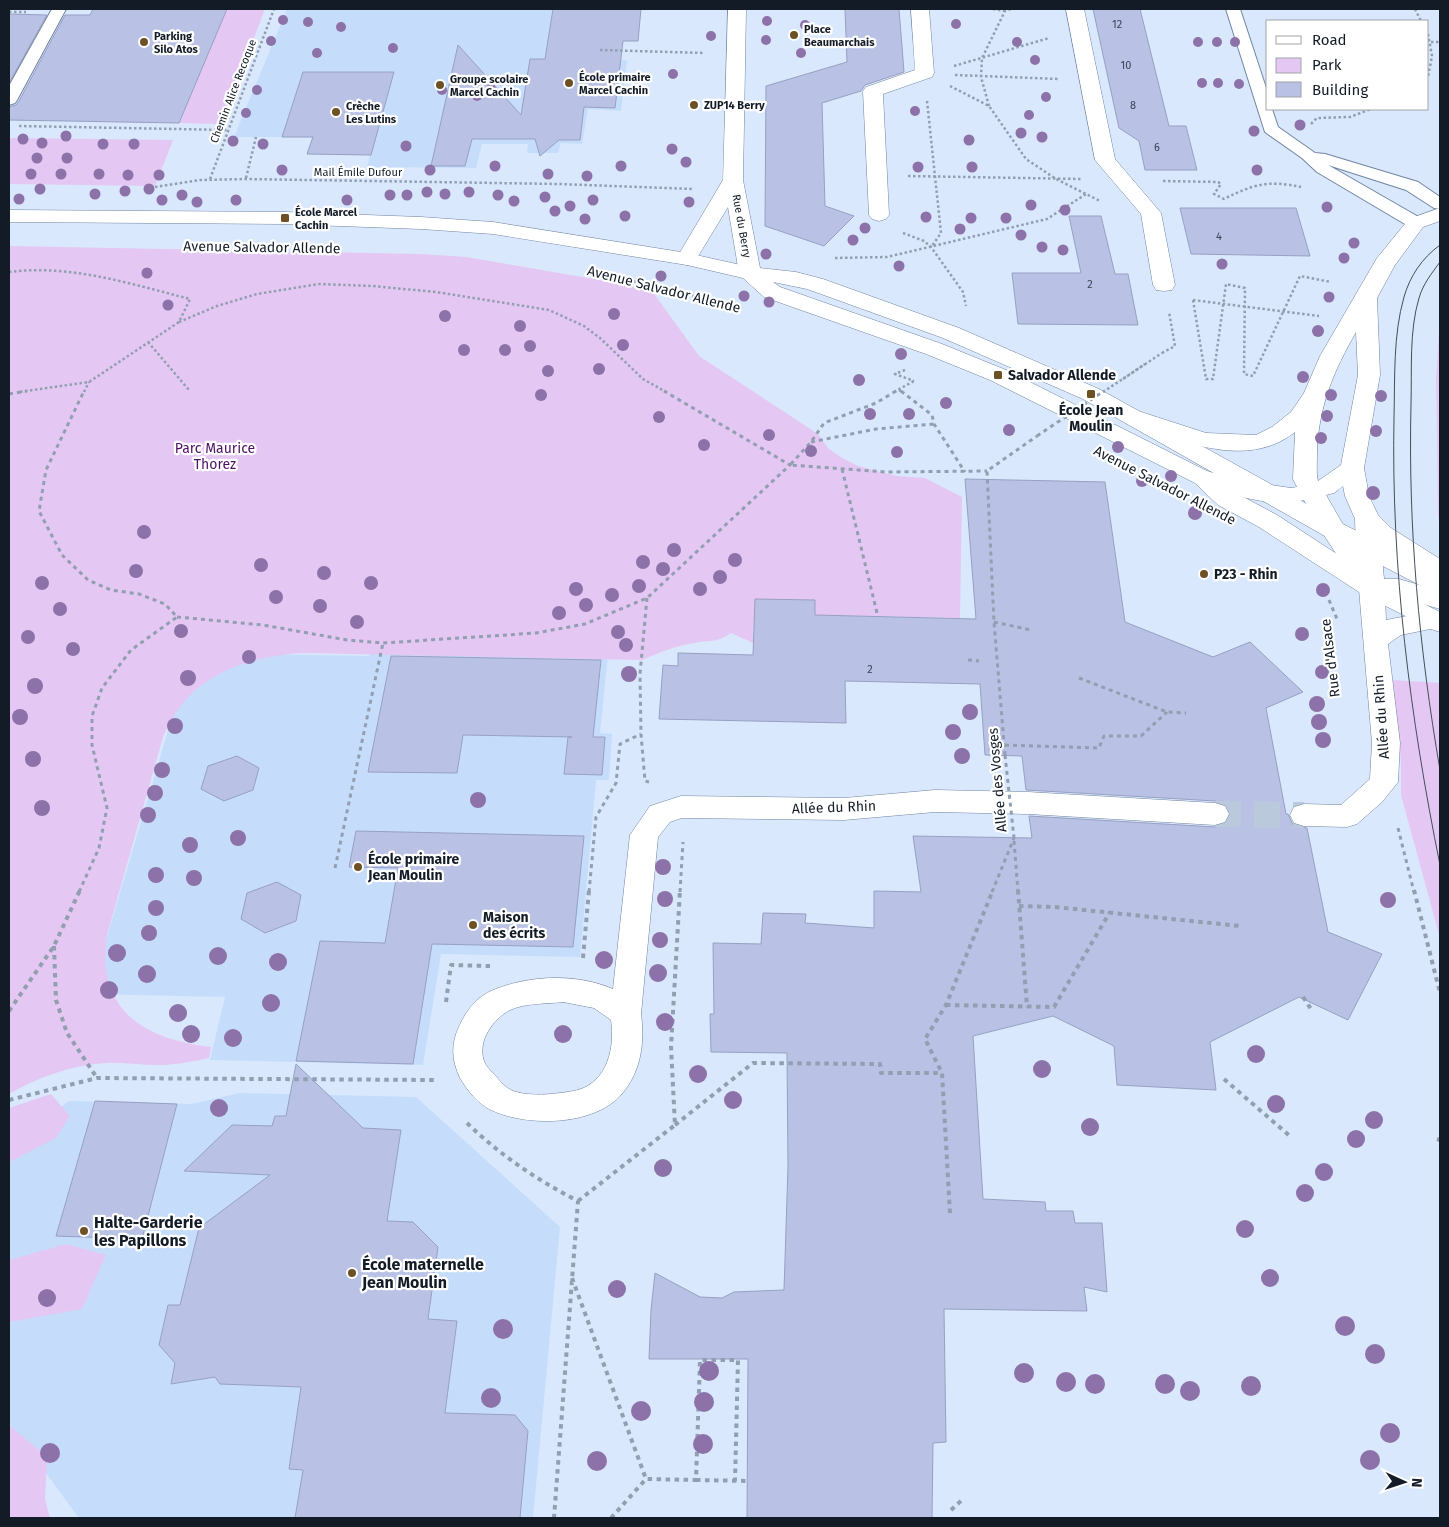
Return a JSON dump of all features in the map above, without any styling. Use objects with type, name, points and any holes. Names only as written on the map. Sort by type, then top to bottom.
[{"type":"street","name":"Rue du Berry","points":[[737,9],[733,180],[750,273]]},
{"type":"street","points":[[879,215],[873,91],[925,74],[920,9]]},
{"type":"street","points":[[1074,9],[1104,160],[1151,213],[1164,285]]},
{"type":"street","name":"Rue du Berry","points":[[687,259],[733,180]]},
{"type":"street","points":[[1438,614],[1399,588],[1371,588],[1332,529],[1305,479],[1306,436],[1315,394],[1331,356],[1385,262],[1416,223],[1440,214]]},
{"type":"street","name":"Avenue Salvador Allende","points":[[9,216],[285,218],[421,223],[493,228],[687,259],[750,273],[788,277],[815,284],[950,333],[1091,394],[1332,529],[1440,585]]},
{"type":"street","name":"Avenue Salvador Allende","points":[[750,273],[772,292],[998,375],[1203,478],[1242,489],[1291,496],[1326,488],[1352,468]]},
{"type":"street","points":[[1366,298],[1369,375],[1352,468],[1357,496],[1367,518],[1395,543],[1440,570]]},
{"type":"street","points":[[1129,415],[1204,440],[1260,442],[1280,432],[1299,417],[1315,394]]},
{"type":"street","name":"Avenue Salvador Allende","points":[[1203,478],[1227,498],[1268,521],[1371,588]]},
{"type":"street","name":"Allée du Rhin","points":[[1304,815],[1347,816],[1384,782],[1386,743],[1375,642],[1367,518]]},
{"type":"street","points":[[1375,642],[1394,627],[1438,614]]},
{"type":"street","name":"Allée du Rhin","points":[[626,1014],[602,998],[563,990],[528,993],[509,998],[491,1006],[473,1026],[468,1059],[481,1084],[501,1101],[524,1107],[547,1108],[585,1102],[607,1089],[622,1070],[630,1032],[626,1014],[644,835],[660,814],[681,807],[844,809],[935,801],[1028,803],[1215,814]]},
{"type":"lane","points":[[9,100],[59,9]]},
{"type":"lane","points":[[1233,9],[1271,129],[1323,169],[1416,223]]},
{"type":"lane","points":[[1302,151],[1412,186],[1440,204]]},
{"type":"path","name":"Chemin Alice Recoque","points":[[210,179],[274,9]]},
{"type":"path","points":[[993,9],[1005,11],[1011,9]]},
{"type":"path","points":[[1005,11],[982,58],[981,77],[989,106],[1026,158],[1056,179],[1103,203]]},
{"type":"path","points":[[925,74],[1078,30]]},
{"type":"path","points":[[1429,37],[1432,48],[1429,74]]},
{"type":"path","points":[[1431,42],[1440,42]]},
{"type":"path","points":[[671,52],[672,48]]},
{"type":"path","points":[[600,50],[704,53]]},
{"type":"path","points":[[925,74],[1089,80]]},
{"type":"path","points":[[925,74],[989,106]]},
{"type":"path","points":[[925,74],[941,233],[932,247]]},
{"type":"path","points":[[1302,151],[1310,142],[1306,128],[1317,118],[1350,117],[1368,110]]},
{"type":"path","points":[[63,127],[66,121]]},
{"type":"path","points":[[13,126],[228,130]]},
{"type":"path","points":[[246,178],[256,137]]},
{"type":"path","points":[[878,177],[934,176],[1218,182],[1222,184],[1214,194],[1224,199],[1245,188]]},
{"type":"path","name":"Mail Émile Dufour","points":[[151,189],[173,183],[246,178],[305,181],[504,182],[699,189]]},
{"type":"path","points":[[830,258],[887,257],[1046,219],[1086,194]]},
{"type":"path","points":[[879,215],[890,226],[924,241],[932,247],[963,292],[966,308]]},
{"type":"path","points":[[9,272],[33,269],[69,273],[111,280],[190,298],[179,322]]},
{"type":"path","points":[[1319,316],[1283,311],[1245,306],[1223,304],[1193,300],[1206,378],[1213,379],[1223,304],[1226,284],[1245,288],[1245,306],[1244,374],[1253,376],[1283,311],[1300,276],[1331,282]]},
{"type":"path","name":"Avenue Salvador Allende","points":[[623,278],[744,309]]},
{"type":"path","points":[[9,394],[89,382],[179,322],[217,306],[257,294],[319,284],[372,286],[436,292],[549,310],[584,326],[600,338],[642,379],[790,465],[886,472],[965,472],[987,471],[1145,364]]},
{"type":"path","points":[[1123,378],[1175,346],[1164,285]]},
{"type":"path","points":[[148,342],[189,390]]},
{"type":"path","points":[[9,1012],[54,946],[99,848],[107,808],[92,745],[92,716],[102,688],[131,650],[177,617],[263,625],[347,640],[383,643],[536,633],[585,624],[647,598],[790,465],[811,442],[824,423],[876,403],[914,381],[895,374],[909,368]]},
{"type":"path","points":[[89,382],[46,470],[39,511],[62,555],[88,580],[112,590],[138,594],[165,604],[177,617]]},
{"type":"path","points":[[899,390],[932,415],[934,424],[965,472]]},
{"type":"path","points":[[1041,423],[1059,432]]},
{"type":"path","points":[[811,442],[876,429],[934,424]]},
{"type":"path","points":[[842,469],[878,618]]},
{"type":"path","name":"Allée des Vosges","points":[[950,1213],[942,1073],[925,1039],[946,1005],[1014,838],[994,622],[987,471]]},
{"type":"path","name":"Rue d'Alsace","points":[[1326,596],[1336,613],[1338,622]]},
{"type":"path","points":[[647,598],[640,674],[641,734],[645,781],[666,785],[681,807],[684,823],[671,1046],[675,1125]]},
{"type":"path","points":[[994,622],[1031,630]]},
{"type":"path","points":[[335,868],[383,643]]},
{"type":"path","points":[[968,660],[979,661]]},
{"type":"path","points":[[1079,678],[1167,712],[1186,713]]},
{"type":"path","points":[[1005,745],[1099,748],[1104,736],[1141,736],[1167,712]]},
{"type":"path","points":[[583,960],[596,818],[616,783],[620,744],[641,734]]},
{"type":"path","points":[[1398,828],[1440,992]]},
{"type":"path","points":[[1014,838],[1027,1007]]},
{"type":"path","points":[[1018,906],[1056,906],[1240,926]]},
{"type":"path","points":[[946,1005],[1054,1007],[1110,912]]},
{"type":"path","points":[[54,946],[56,1000],[67,1033],[97,1078]]},
{"type":"path","points":[[445,1003],[451,965],[498,966]]},
{"type":"path","points":[[1304,997],[1311,1009]]},
{"type":"path","points":[[554,1518],[578,1201],[753,1062],[880,1064],[881,1073],[942,1073]]},
{"type":"path","points":[[436,1070],[434,1080],[438,1087]]},
{"type":"path","points":[[9,1100],[97,1078],[434,1080]]},
{"type":"path","points":[[1224,1079],[1291,1137]]},
{"type":"path","points":[[465,1121],[486,1142],[541,1181],[578,1201]]},
{"type":"path","points":[[571,1277],[646,1479]]},
{"type":"path","points":[[696,1480],[700,1360],[738,1360],[736,1481]]},
{"type":"path","points":[[611,1518],[646,1479],[748,1481]]},
{"type":"path","points":[[951,1510],[963,1499]]},
{"type":"shaded area","name":"Groupe scolaire Marcel Cachin","points":[[287,9],[553,9],[548,40],[627,61],[621,111],[588,109],[582,144],[561,143],[558,153],[527,153],[528,144],[482,144],[476,168],[367,167],[370,155],[307,154],[312,137],[234,137]]},
{"type":"shaded area","name":"École primaire Jean Moulin","points":[[371,650],[608,654],[600,733],[612,734],[609,780],[596,780],[580,957],[441,954],[423,1065],[210,1060],[225,997],[90,994],[191,653],[369,656]]},
{"type":"shaded area","name":"École maternelle Jean Moulin","points":[[239,1093],[416,1097],[560,1227],[533,1518],[79,1518],[9,1423],[9,1144],[69,1101],[192,1104]]},
{"type":"green space","points":[[227,9],[265,9],[221,124],[179,123]]},
{"type":"green space","points":[[9,138],[173,140],[155,186],[9,184]]},
{"type":"green space","name":"Parc Maurice Thorez","points":[[9,246],[420,254],[466,257],[623,284],[652,291],[699,356],[818,434],[828,448],[842,458],[858,466],[896,476],[925,478],[962,497],[960,618],[815,615],[815,600],[755,599],[753,643],[731,633],[717,640],[674,648],[643,660],[302,653],[258,659],[219,674],[186,699],[173,716],[163,737],[107,935],[106,961],[109,983],[117,1001],[129,1016],[145,1028],[165,1037],[211,1047],[209,1058],[166,1065],[112,1063],[80,1066],[44,1077],[9,1094]]},
{"type":"green space","points":[[1440,316],[1440,529],[1438,514],[1436,378]]},
{"type":"green space","points":[[1392,680],[1440,683],[1440,938],[1401,795],[1401,762]]},
{"type":"green space","points":[[51,1094],[70,1116],[56,1138],[9,1162],[9,1108]]},
{"type":"green space","points":[[66,1244],[106,1255],[82,1309],[9,1322],[9,1260]]},
{"type":"green space","points":[[9,1425],[47,1457],[45,1499],[50,1518],[9,1518]]},
{"type":"building","name":"Parking Silo Atos","points":[[93,9],[227,9],[179,123],[9,120],[9,107],[16,105],[19,101],[65,15],[90,15]]},
{"type":"building","points":[[553,9],[641,9],[638,41],[623,41],[615,108],[584,107],[580,140],[559,140],[540,156],[535,139],[472,139],[465,166],[431,166],[458,45],[521,115],[530,59],[545,59]]},
{"type":"building","points":[[845,9],[899,9],[904,72],[865,85],[861,91],[822,103],[825,206],[854,216],[824,246],[765,226],[766,86],[847,62]]},
{"type":"building","points":[[1093,9],[1140,9],[1169,126],[1186,126],[1197,170],[1145,170],[1139,141],[1119,128]]},
{"type":"building","points":[[9,14],[47,15],[9,83]]},
{"type":"building","name":"Crèche Les Lutins","points":[[303,72],[394,72],[371,155],[307,154],[313,137],[282,137]]},
{"type":"building","points":[[1180,208],[1296,208],[1310,256],[1191,254]]},
{"type":"building","points":[[1069,216],[1101,216],[1115,274],[1128,274],[1138,325],[1018,324],[1012,273],[1081,273]]},
{"type":"building","points":[[965,479],[1105,482],[1125,622],[1213,657],[1250,642],[1303,692],[1266,708],[1286,814],[1288,814],[1293,825],[1307,828],[1328,932],[1382,954],[1348,1020],[1299,997],[1210,1042],[1216,1090],[1117,1085],[1114,1046],[1053,1016],[973,1036],[983,1199],[1045,1202],[1046,1211],[1073,1211],[1075,1223],[1102,1223],[1107,1292],[1084,1287],[1087,1311],[944,1309],[946,1442],[933,1443],[932,1518],[747,1518],[748,1359],[649,1359],[655,1273],[700,1297],[722,1298],[734,1292],[784,1290],[788,1167],[787,1053],[711,1052],[710,1014],[714,1014],[713,943],[761,944],[763,913],[806,914],[805,923],[874,928],[874,891],[921,892],[913,836],[1032,838],[1029,816],[1215,827],[1226,824],[1231,815],[1227,805],[1215,801],[1026,790],[1022,756],[985,755],[980,684],[845,681],[846,723],[659,719],[663,665],[678,666],[678,653],[753,655],[755,599],[815,600],[815,615],[976,619]]},
{"type":"building","points":[[391,656],[601,660],[593,737],[605,737],[602,775],[564,774],[568,737],[572,737],[463,735],[457,773],[368,772]]},
{"type":"building","points":[[237,756],[259,768],[253,790],[224,801],[201,789],[208,766]]},
{"type":"building","points":[[356,831],[584,836],[573,947],[432,944],[413,1064],[296,1061],[320,941],[385,943],[398,868],[349,867]]},
{"type":"building","points":[[277,882],[301,895],[296,921],[265,933],[241,919],[247,893]]},
{"type":"building","points":[[296,1064],[363,1128],[401,1130],[387,1221],[413,1222],[438,1247],[428,1319],[457,1321],[445,1413],[515,1415],[528,1431],[520,1518],[295,1518],[303,1470],[289,1469],[301,1387],[220,1384],[215,1377],[171,1384],[175,1363],[159,1345],[168,1305],[180,1305],[199,1228],[270,1175],[184,1171],[232,1125],[272,1126],[275,1116],[286,1116]]},
{"type":"building","points":[[95,1101],[177,1104],[142,1239],[56,1236]]},
{"type":"tunnel","points":[[1215,814],[1304,815]]},
{"type":"tram line","points":[[1440,245],[1422,262],[1413,275],[1400,311],[1395,357],[1394,417],[1394,474],[1399,587],[1411,698],[1440,865]]},
{"type":"tram line","points":[[1440,262],[1421,293],[1416,311],[1412,351],[1411,450],[1411,496],[1416,587],[1426,679],[1440,770]]},
{"type":"place","name":"Place Beaumarchais","points":[[794,35]]},
{"type":"place","name":"Parking Silo Atos","points":[[144,42]]},
{"type":"place","name":"École primaire Marcel Cachin","points":[[569,83]]},
{"type":"place","name":"Groupe scolaire Marcel Cachin","points":[[440,85]]},
{"type":"place","name":"ZUP14 Berry","points":[[694,105]]},
{"type":"place","name":"Crèche Les Lutins","points":[[336,112]]},
{"type":"place","name":"École Marcel Cachin","points":[[285,218]]},
{"type":"place","name":"Salvador Allende","points":[[998,375]]},
{"type":"place","name":"École Jean Moulin","points":[[1091,394]]},
{"type":"place","name":"P23 - Rhin","points":[[1204,574]]},
{"type":"place","name":"École primaire Jean Moulin","points":[[358,867]]},
{"type":"place","name":"Maison des écrits","points":[[473,925]]},
{"type":"place","name":"Halte-Garderie les Papillons","points":[[84,1231]]},
{"type":"place","name":"École maternelle Jean Moulin","points":[[352,1273]]}]
